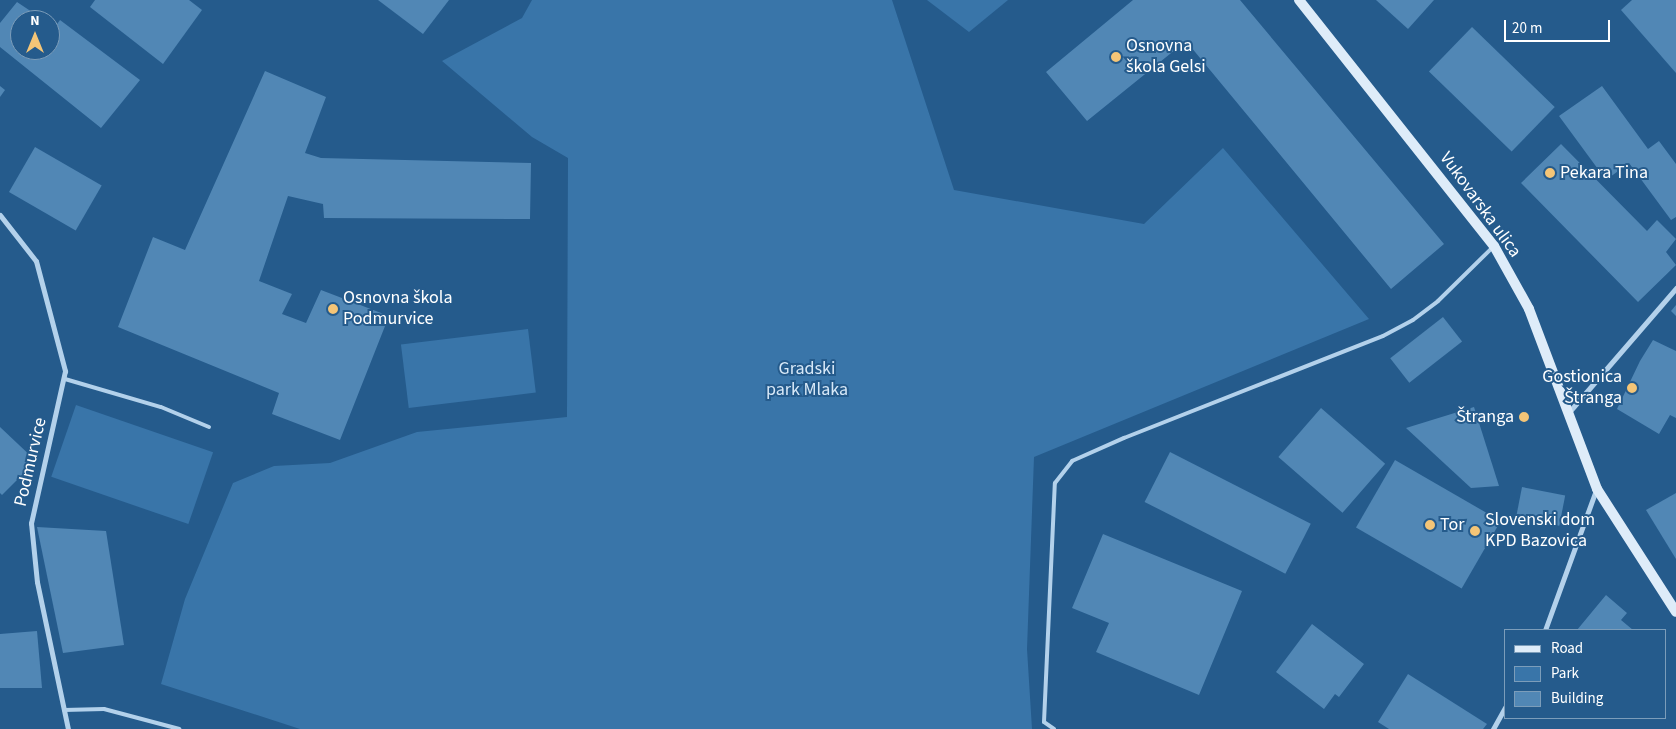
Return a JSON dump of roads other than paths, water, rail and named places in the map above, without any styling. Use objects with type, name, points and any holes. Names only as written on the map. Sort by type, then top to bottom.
[{"type":"main road","name":"Vukovarska ulica","points":[[1299,0],[1494,246],[1529,309],[1596,489],[1676,612]]},
{"type":"street","name":"Podmurvice","points":[[0,215],[36,261],[65,379],[31,523],[38,582],[68,729]]},
{"type":"street","points":[[1568,413],[1676,288]]},
{"type":"street","points":[[1545,629],[1596,489]]},
{"type":"street","points":[[1493,729],[1504,709]]},
{"type":"lane","points":[[1054,729],[1044,722],[1055,483],[1072,461],[1383,336],[1413,320],[1438,301],[1494,246]]},
{"type":"lane","points":[[65,379],[161,407],[209,427]]},
{"type":"lane","points":[[64,710],[104,709],[179,729]]},
{"type":"place","name":"Osnovna škola Gelsi","points":[[1116,57]]},
{"type":"place","name":"Pekara Tina","points":[[1550,173]]},
{"type":"place","name":"Osnovna škola Podmurvice","points":[[333,309]]},
{"type":"place","name":"Gostionica Štranga","points":[[1632,388]]},
{"type":"place","name":"Štranga","points":[[1524,417]]},
{"type":"place","name":"Tor","points":[[1430,525]]},
{"type":"place","name":"Slovenski dom KPD Bazovica","points":[[1475,531]]},
{"type":"park label","name":"Gradski park Mlaka","points":[[807,380]]}]
